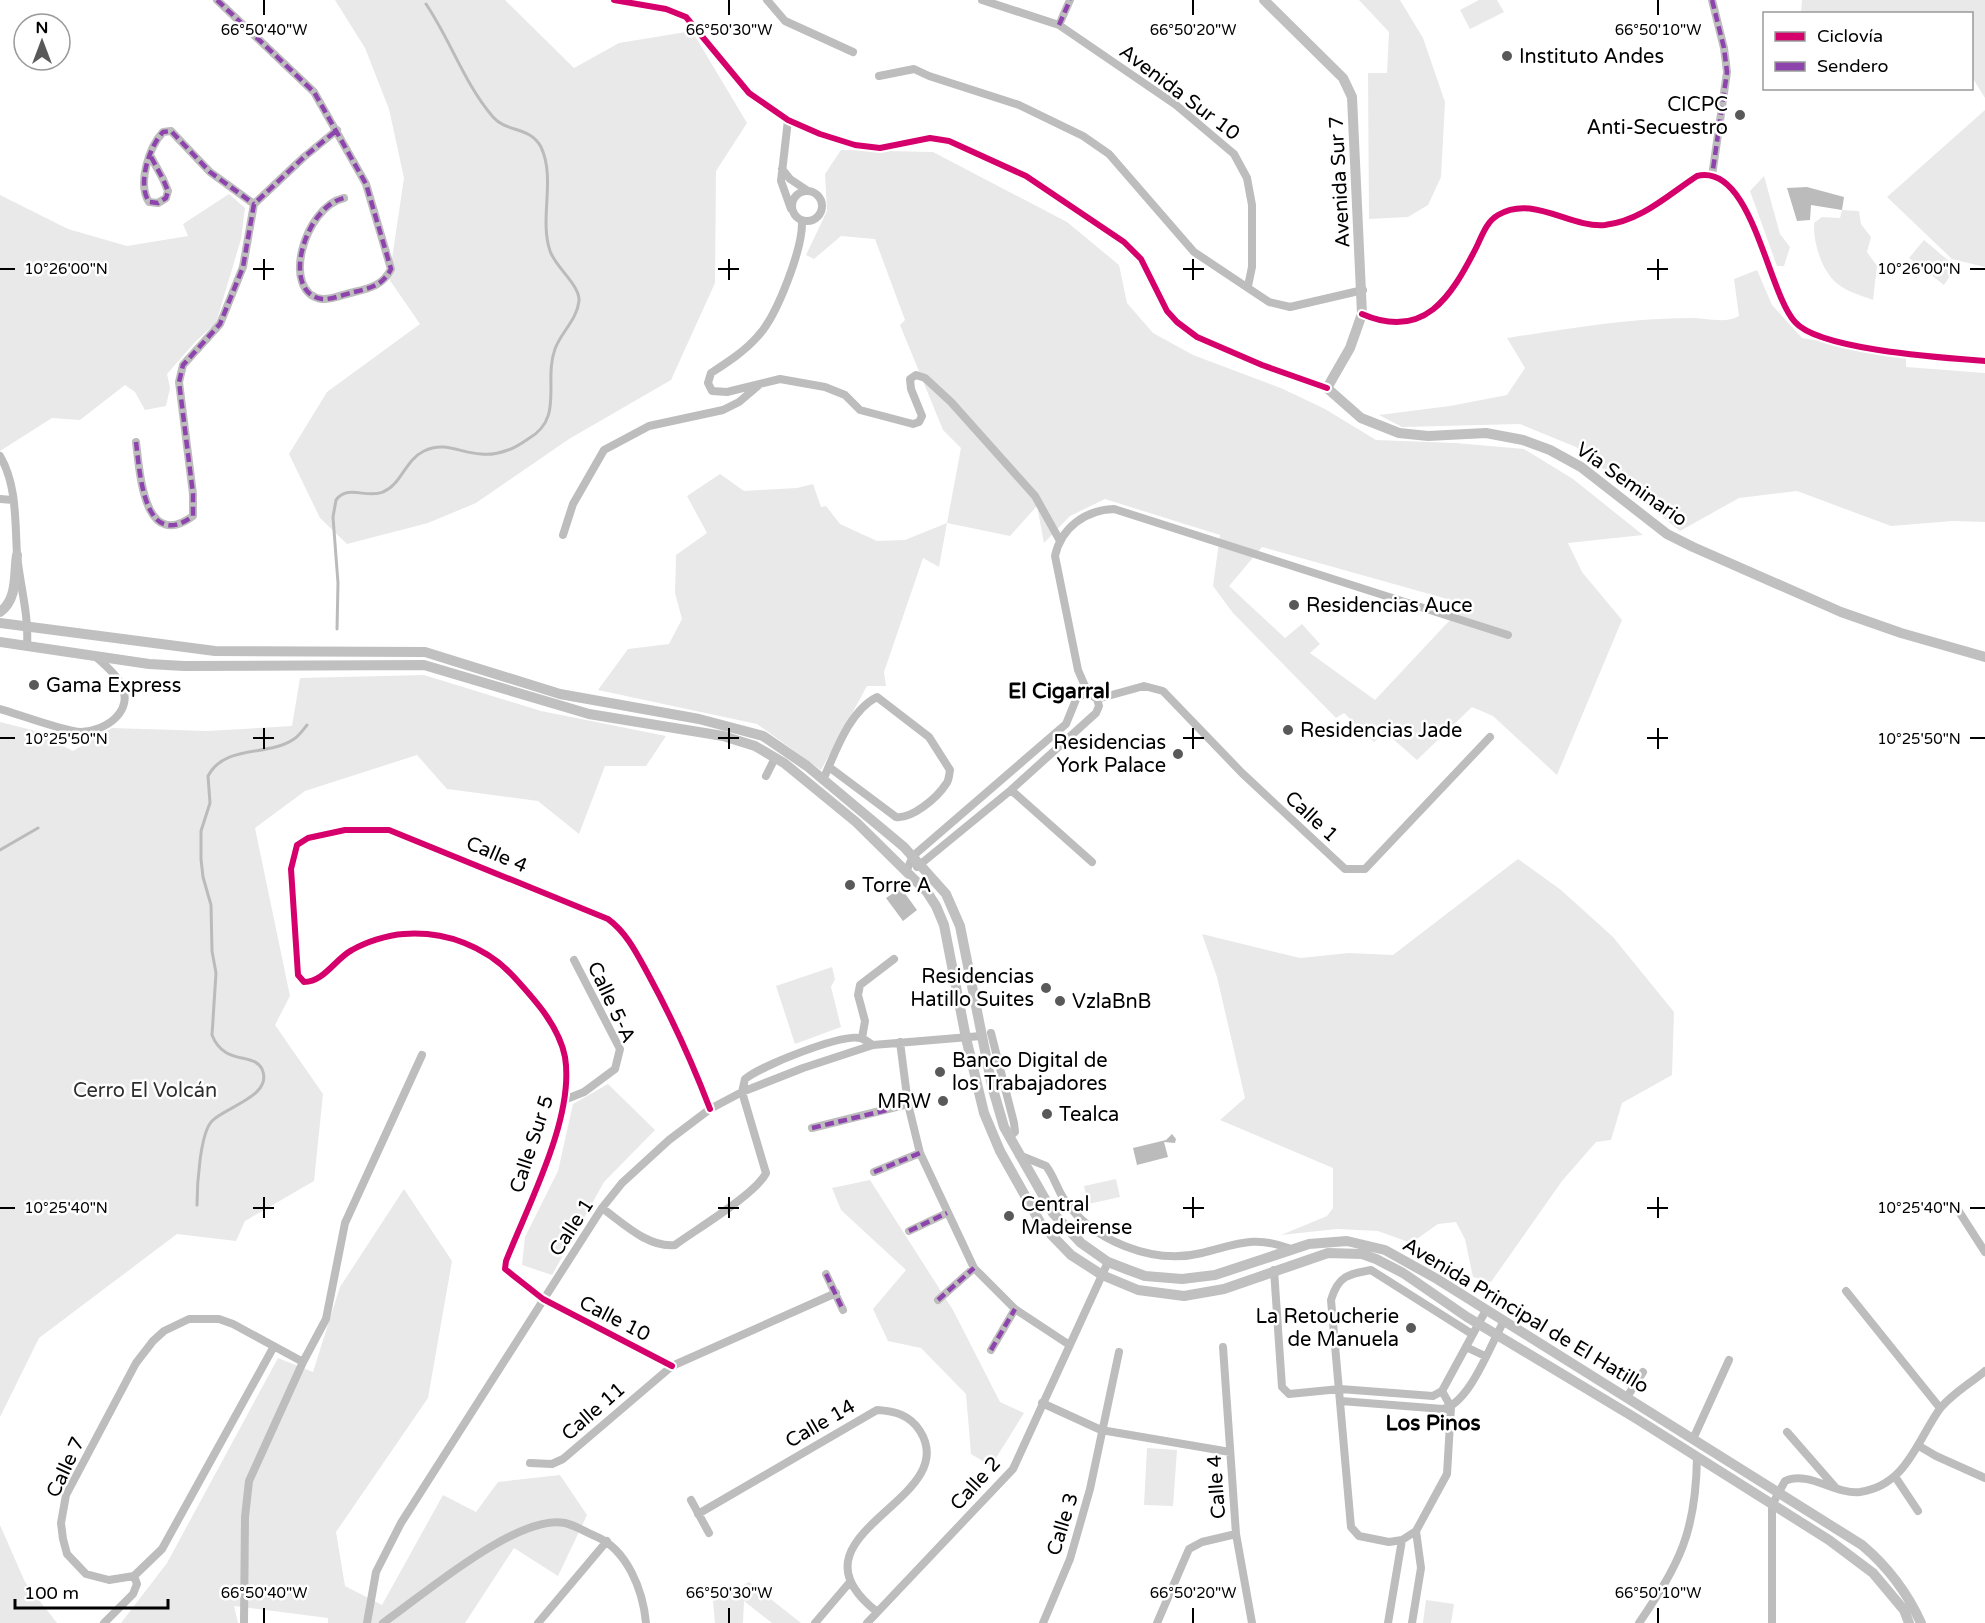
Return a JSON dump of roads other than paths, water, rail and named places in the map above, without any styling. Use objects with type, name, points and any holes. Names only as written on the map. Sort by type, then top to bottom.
[{"type":"main road","name":"Avenida Sur 7","points":[[1264,0],[1328,62],[1349,86],[1352,97],[1363,290],[1362,314],[1350,348],[1327,388]]},
{"type":"main road","name":"Vía Seminario","points":[[1327,388],[1367,421],[1399,433],[1428,436],[1486,433],[1523,440],[1550,450],[1581,467],[1667,534],[1693,547],[1841,612],[1901,633],[1985,657]]},
{"type":"main road","points":[[0,612],[8,606],[13,596],[17,555]]},
{"type":"main road","name":"Avenida Principal de El Hatillo","points":[[0,623],[215,651],[425,652],[560,694],[748,730],[784,749],[823,780],[913,856],[946,894],[960,926],[986,1034],[998,1109],[1009,1137],[1053,1213],[1081,1243],[1108,1262],[1145,1276],[1190,1279],[1215,1275],[1292,1249],[1328,1242],[1347,1241],[1385,1250],[1627,1397],[1862,1545],[1880,1561],[1911,1601],[1921,1623]]},
{"type":"main road","name":"Avenida Principal de El Hatillo","points":[[0,642],[149,664],[224,668],[424,665],[589,714],[739,740],[775,758],[856,822],[927,892],[944,926],[966,1038],[984,1113],[1000,1151],[1021,1191],[1051,1236],[1071,1255],[1102,1275],[1151,1293],[1184,1296],[1224,1289],[1328,1253],[1362,1254],[1403,1273],[1478,1323],[1829,1540],[1873,1573],[1904,1610],[1910,1623]]},
{"type":"street","points":[[217,0],[314,92],[366,184],[391,269],[386,280],[372,287],[322,299],[310,293],[302,283],[300,267],[306,233],[326,207],[334,200],[344,198]]},
{"type":"street","points":[[614,0],[666,9],[686,17],[738,82],[788,120],[820,134],[865,147],[891,148],[930,138],[949,141],[1004,164],[1047,189],[1124,242],[1141,259],[1167,311],[1197,337],[1262,365],[1327,388]]},
{"type":"street","points":[[767,0],[785,21],[853,52]]},
{"type":"street","name":"Avenida Sur 10","points":[[982,0],[1059,25],[1176,105],[1234,154],[1247,178],[1252,205],[1253,257],[1248,286]]},
{"type":"street","points":[[1059,25],[1070,0]]},
{"type":"street","points":[[1712,0],[1724,48],[1727,72],[1713,176]]},
{"type":"street","points":[[879,76],[914,69],[1019,105],[1083,136],[1109,154],[1194,252],[1279,306],[1290,307],[1363,290]]},
{"type":"street","points":[[788,120],[781,181],[792,210],[802,221],[800,245],[767,326],[746,349],[711,373],[708,383],[712,392],[720,393],[780,379],[825,387],[845,394],[860,410],[913,424],[920,422],[922,416],[911,389],[910,379],[916,375],[925,378],[951,402],[1035,496],[1059,539]]},
{"type":"street","points":[[136,442],[142,486],[149,507],[157,520],[168,527],[180,526],[193,516],[193,494],[179,382],[183,365],[220,324],[243,267],[254,204],[337,130]]},
{"type":"street","points":[[151,157],[168,190],[166,198],[158,203],[149,202],[145,195],[146,165],[151,157],[155,141],[163,132],[171,131],[210,172],[254,204]]},
{"type":"street","points":[[782,169],[790,179],[818,196],[821,210],[812,220],[802,221]]},
{"type":"street","points":[[1362,314],[1378,321],[1401,323],[1430,313],[1458,284],[1490,221],[1506,210],[1530,208],[1595,225],[1607,224],[1641,214],[1697,176],[1713,176],[1726,184],[1744,203],[1780,297],[1788,313],[1802,330],[1829,340],[1933,357],[1985,362]]},
{"type":"street","points":[[792,210],[795,196],[809,192]]},
{"type":"street","points":[[563,535],[573,504],[604,450],[649,426],[723,410],[739,402],[759,385]]},
{"type":"street","points":[[0,456],[8,469],[13,500],[17,555],[28,627],[27,646]]},
{"type":"street","points":[[0,499],[13,500]]},
{"type":"street","points":[[906,872],[922,865],[1011,790],[1096,712],[1099,706],[1097,699],[1088,693],[1078,670],[1055,564],[1059,539],[1080,519],[1091,513],[1114,509],[1508,635]]},
{"type":"street","points":[[0,709],[80,732],[107,725],[119,716],[125,693],[113,672],[96,657]]},
{"type":"street","name":"Calle 1","points":[[1097,699],[1144,686],[1163,691],[1242,772],[1345,869],[1355,871],[1365,869],[1490,737]]},
{"type":"street","points":[[906,872],[913,856],[1066,724],[1077,697],[1088,693]]},
{"type":"street","points":[[823,780],[829,768],[856,715],[866,702],[877,697],[929,737],[950,770],[947,783],[926,804],[905,818],[896,817],[829,768]]},
{"type":"street","points":[[1066,724],[1074,731]]},
{"type":"street","points":[[766,776],[775,758]]},
{"type":"street","points":[[1011,790],[1092,862]]},
{"type":"street","name":"Calle 4","points":[[304,982],[298,975],[291,869],[297,844],[308,838],[345,830],[380,828],[405,834],[608,919],[624,934],[674,1016],[710,1109]]},
{"type":"street","name":"Calle Sur 5","points":[[304,982],[313,982],[350,951],[385,937],[423,933],[445,936],[490,956],[508,970],[548,1018],[565,1056],[564,1100],[549,1152],[506,1261],[505,1269],[543,1299]]},
{"type":"street","points":[[862,1038],[865,1021],[858,995],[860,986],[894,959]]},
{"type":"street","name":"Calle 5-A","points":[[564,1100],[584,1092],[615,1069],[619,1061],[620,1049],[574,960]]},
{"type":"street","name":"Calle 1","points":[[367,1623],[376,1572],[401,1523],[602,1208],[638,1169],[710,1109],[742,1092],[803,1068],[873,1045],[966,1038],[986,1034]]},
{"type":"street","points":[[602,1208],[662,1246],[675,1245],[741,1198],[763,1179],[766,1173],[742,1092],[742,1084],[750,1075],[843,1039],[862,1038],[873,1045]]},
{"type":"street","points":[[900,1042],[908,1104],[920,1153],[974,1268],[1015,1309],[1068,1344]]},
{"type":"street","points":[[244,1623],[245,1517],[249,1481],[303,1362],[326,1318],[345,1223],[422,1055]]},
{"type":"street","points":[[812,1128],[908,1104]]},
{"type":"street","points":[[874,1172],[920,1153]]},
{"type":"street","points":[[1019,1155],[1046,1166],[1063,1198],[1079,1218],[1115,1243],[1170,1257],[1188,1256],[1258,1240],[1292,1249]]},
{"type":"street","points":[[1958,1210],[1985,1252]]},
{"type":"street","points":[[909,1231],[947,1213]]},
{"type":"street","name":"Calle 2","points":[[867,1623],[1013,1469],[1068,1344],[1108,1262]]},
{"type":"street","points":[[938,1300],[974,1268]]},
{"type":"street","points":[[1274,1270],[1284,1391],[1289,1394],[1340,1389],[1421,1397],[1433,1396],[1442,1391],[1486,1310]]},
{"type":"street","points":[[1442,1391],[1451,1407],[1447,1474],[1416,1531],[1402,1540],[1370,1540],[1359,1536],[1351,1527],[1331,1300],[1335,1284],[1351,1273],[1371,1270],[1472,1334]]},
{"type":"street","points":[[826,1274],[843,1310]]},
{"type":"street","points":[[1846,1291],[1940,1408]]},
{"type":"street","points":[[672,1366],[836,1293]]},
{"type":"street","name":"Calle 10","points":[[543,1299],[672,1366]]},
{"type":"street","points":[[991,1350],[1015,1309]]},
{"type":"street","name":"Calle 7","points":[[134,1576],[109,1580],[86,1574],[67,1554],[61,1523],[66,1495],[140,1356],[164,1331],[189,1319],[201,1318],[233,1324],[273,1348],[303,1362]]},
{"type":"street","points":[[1341,1401],[1451,1407],[1465,1394],[1504,1321]]},
{"type":"street","name":"Calle 4","points":[[1223,1347],[1236,1534],[1252,1623]]},
{"type":"street","points":[[1466,1347],[1485,1356]]},
{"type":"street","points":[[104,1623],[133,1594],[137,1584],[134,1576],[162,1549],[273,1348]]},
{"type":"street","name":"Calle 3","points":[[1043,1623],[1070,1559],[1090,1489],[1119,1352]]},
{"type":"street","points":[[1693,1439],[1729,1360]]},
{"type":"street","name":"Calle 11","points":[[530,1463],[552,1464],[563,1459],[672,1366]]},
{"type":"street","points":[[1772,1623],[1772,1505],[1785,1481],[1794,1478],[1835,1487],[1843,1491],[1860,1492],[1877,1488],[1896,1478],[1919,1446],[1940,1408],[1985,1371]]},
{"type":"street","points":[[1627,1397],[1643,1372]]},
{"type":"street","points":[[1042,1403],[1101,1430],[1230,1452]]},
{"type":"street","name":"Calle 14","points":[[698,1514],[877,1410],[896,1411],[915,1423],[926,1440],[929,1459],[924,1471],[853,1545],[848,1561],[849,1582]]},
{"type":"street","points":[[1787,1432],[1835,1487]]},
{"type":"street","points":[[1919,1446],[1985,1478]]},
{"type":"street","points":[[1639,1623],[1674,1569],[1688,1535],[1697,1457]]},
{"type":"street","points":[[1896,1478],[1918,1511]]},
{"type":"street","points":[[691,1500],[709,1533]]},
{"type":"street","points":[[383,1623],[456,1569],[525,1529],[539,1524],[566,1523],[607,1541],[624,1560],[637,1585],[646,1623]]},
{"type":"street","points":[[1412,1623],[1421,1568],[1416,1531]]},
{"type":"street","points":[[1157,1623],[1189,1549],[1202,1542],[1236,1534]]},
{"type":"street","points":[[1388,1623],[1402,1540]]},
{"type":"street","points":[[538,1623],[607,1541]]},
{"type":"street","points":[[815,1623],[849,1582],[876,1611]]},
{"type":"waterway","points":[[337,629],[338,583],[333,517],[336,500],[346,493],[377,494],[389,489],[412,460],[432,448],[446,447],[473,453],[494,454],[516,447],[539,430],[550,410],[552,361],[555,349],[572,320],[579,301],[576,289],[550,251],[546,225],[547,172],[541,147],[525,132],[505,125],[493,117],[474,90],[426,4]]},
{"type":"waterway","points":[[197,1205],[200,1160],[208,1127],[218,1116],[255,1094],[264,1078],[258,1064],[224,1051],[217,1045],[212,1035],[216,973],[212,951],[211,905],[203,877],[201,859],[201,831],[210,803],[208,776],[225,759],[284,744],[296,738],[307,725]]},
{"type":"waterway","points":[[0,850],[38,828]]},
{"type":"place","name":"Instituto Andes","points":[[1507,56]]},
{"type":"place","name":"CICPC Anti-Secuestro","points":[[1740,115]]},
{"type":"place","name":"Residencias Auce","points":[[1294,605]]},
{"type":"place","name":"Gama Express","points":[[34,685]]},
{"type":"place","name":"Residencias Jade","points":[[1288,730]]},
{"type":"place","name":"Residencias York Palace","points":[[1178,754]]},
{"type":"place","name":"Torre A","points":[[850,885]]},
{"type":"place","name":"Residencias Hatillo Suites","points":[[1046,988]]},
{"type":"place","name":"VzlaBnB","points":[[1060,1001]]},
{"type":"place","name":"Banco Digital de los Trabajadores","points":[[940,1072]]},
{"type":"place","name":"MRW","points":[[943,1101]]},
{"type":"place","name":"Tealca","points":[[1047,1114]]},
{"type":"place","name":"Central Madeirense","points":[[1009,1216]]},
{"type":"place","name":"La Retoucherie de Manuela","points":[[1411,1328]]},
{"type":"district","name":"El Cigarral","points":[[1059,691]]},
{"type":"district","name":"Los Pinos","points":[[1433,1423]]},
{"type":"park label","name":"Cerro El Volcán","points":[[145,1090]]}]
